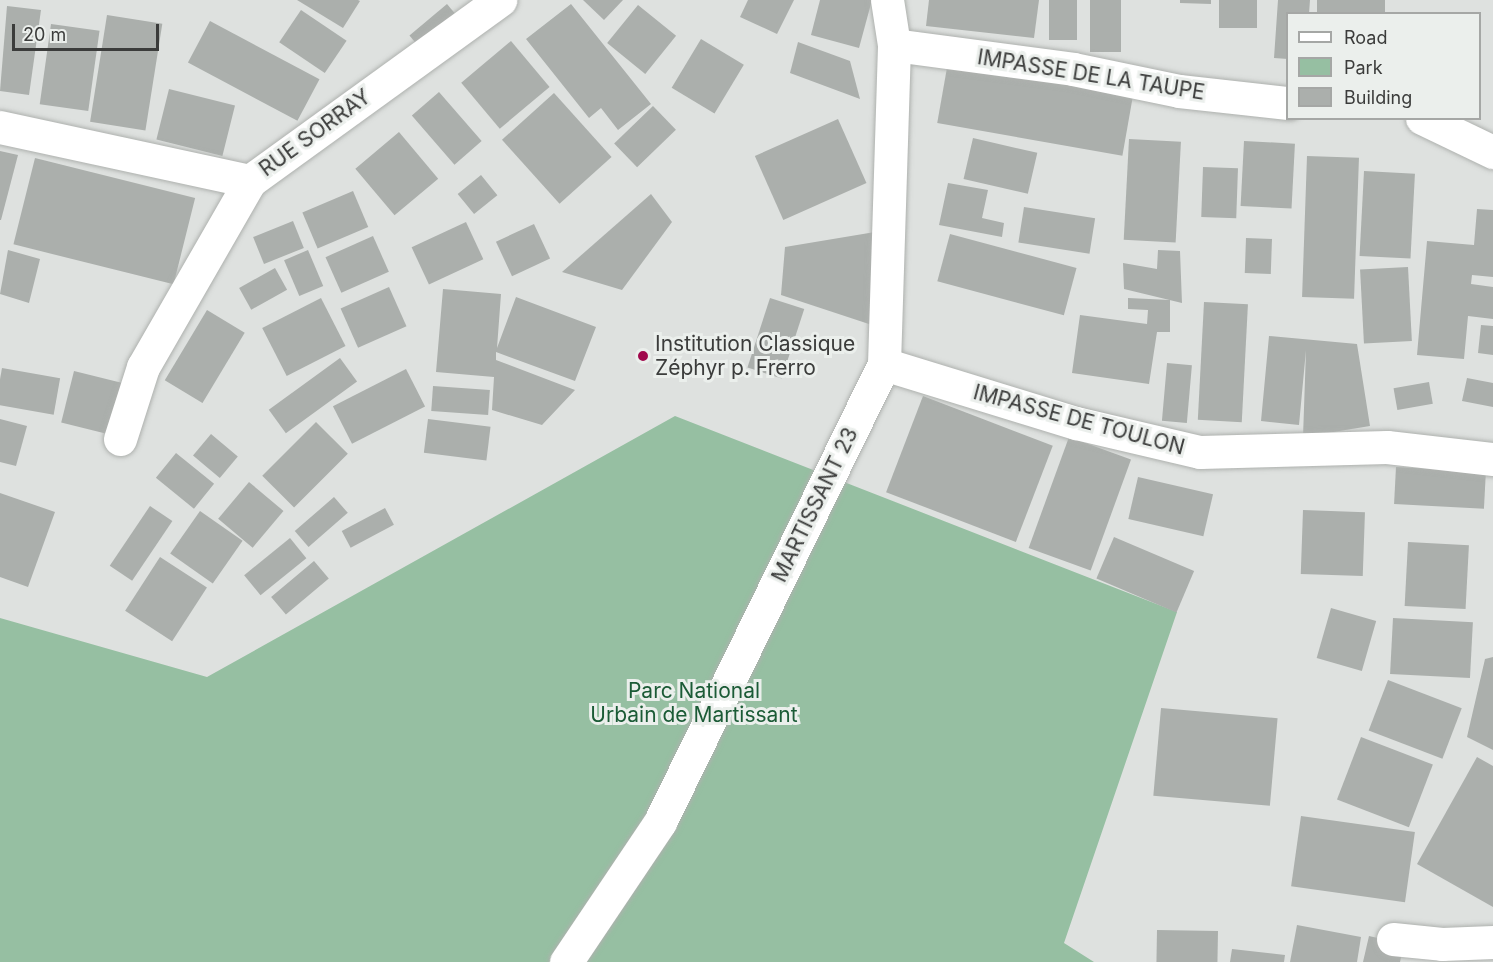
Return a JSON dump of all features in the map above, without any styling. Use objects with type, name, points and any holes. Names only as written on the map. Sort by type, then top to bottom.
[{"type":"street","name":"RUE SORRAY","points":[[0,126],[250,181],[500,0]]},
{"type":"street","name":"MARTISSANT 23","points":[[566,962],[660,822],[884,364],[894,45],[887,0]]},
{"type":"street","name":"IMPASSE DE LA TAUPE","points":[[894,45],[1072,69],[1179,91],[1286,103]]},
{"type":"street","points":[[1426,120],[1493,152]]},
{"type":"street","points":[[120,439],[143,367],[250,181]]},
{"type":"street","name":"IMPASSE DE TOULON","points":[[884,364],[1076,423],[1200,452],[1387,447],[1493,459]]},
{"type":"street","points":[[1392,939],[1442,944],[1493,942]]},
{"type":"green space","name":"Parc National Urbain de Martissant","points":[[675,416],[1177,612],[1064,943],[1094,962],[0,962],[0,618],[207,677]]},
{"type":"building","points":[[297,0],[358,0],[360,1],[343,28]]},
{"type":"building","points":[[583,0],[623,0],[604,20]]},
{"type":"building","points":[[748,0],[794,0],[777,34],[740,17]]},
{"type":"building","points":[[820,0],[872,0],[859,48],[811,35]]},
{"type":"building","points":[[929,0],[1039,0],[1034,38],[926,26]]},
{"type":"building","points":[[1049,0],[1077,0],[1077,40],[1049,40]]},
{"type":"building","points":[[1090,0],[1121,0],[1121,52],[1090,52]]},
{"type":"building","points":[[1180,0],[1211,0],[1211,4],[1180,3]]},
{"type":"building","points":[[1219,0],[1257,0],[1257,28],[1219,28]]},
{"type":"building","points":[[1278,0],[1310,0],[1309,12],[1286,12],[1286,59],[1274,58]]},
{"type":"building","points":[[1317,0],[1385,0],[1385,12],[1317,12]]},
{"type":"building","points":[[447,4],[464,24],[426,55],[409,35]]},
{"type":"building","points":[[571,4],[651,104],[618,130],[601,108],[589,118],[526,39]]},
{"type":"building","points":[[638,5],[676,36],[645,74],[607,43]]},
{"type":"building","points":[[7,6],[41,10],[29,95],[0,91]]},
{"type":"building","points":[[301,10],[347,41],[325,73],[279,42]]},
{"type":"building","points":[[107,15],[162,24],[145,130],[90,122]]},
{"type":"building","points":[[210,21],[319,79],[297,121],[188,62]]},
{"type":"building","points":[[51,24],[100,31],[88,111],[40,104]]},
{"type":"building","points":[[701,39],[744,65],[715,114],[672,88]]},
{"type":"building","points":[[511,41],[550,87],[500,129],[461,83]]},
{"type":"building","points":[[798,42],[850,61],[860,99],[790,73]]},
{"type":"building","points":[[948,62],[1133,95],[1122,156],[937,123]]},
{"type":"building","points":[[169,89],[235,105],[222,156],[156,139]]},
{"type":"building","points":[[439,92],[482,141],[454,165],[412,116]]},
{"type":"building","points":[[554,93],[612,157],[560,204],[502,140]]},
{"type":"building","points":[[653,106],[676,130],[637,167],[614,144]]},
{"type":"building","points":[[838,119],[866,183],[783,220],[755,156]]},
{"type":"building","points":[[399,132],[438,179],[395,215],[355,169]]},
{"type":"building","points":[[973,138],[1037,153],[1028,194],[964,179]]},
{"type":"building","points":[[1129,139],[1181,142],[1176,243],[1124,240]]},
{"type":"building","points":[[1244,141],[1295,144],[1292,209],[1241,206]]},
{"type":"building","points":[[0,151],[18,155],[1,220],[0,220]]},
{"type":"building","points":[[1307,156],[1359,158],[1354,299],[1302,297]]},
{"type":"building","points":[[35,158],[195,198],[174,284],[13,244]]},
{"type":"building","points":[[1203,167],[1238,168],[1236,218],[1201,217]]},
{"type":"building","points":[[1364,171],[1415,174],[1410,259],[1360,256]]},
{"type":"building","points":[[481,175],[497,195],[474,214],[458,194]]},
{"type":"building","points":[[948,183],[988,190],[982,218],[1004,223],[1002,237],[939,225]]},
{"type":"building","points":[[353,191],[368,227],[318,248],[302,212]]},
{"type":"building","points":[[651,194],[672,222],[622,290],[562,272]]},
{"type":"building","points":[[1024,207],[1095,218],[1089,254],[1018,243]]},
{"type":"building","points":[[1477,209],[1493,210],[1493,277],[1472,275],[1471,284],[1493,287],[1493,319],[1468,316],[1464,359],[1417,355],[1427,241],[1474,245]]},
{"type":"building","points":[[293,221],[304,248],[264,264],[253,237]]},
{"type":"building","points":[[466,222],[483,259],[429,285],[412,247]]},
{"type":"building","points":[[534,224],[550,258],[512,276],[496,242]]},
{"type":"building","points":[[881,231],[875,326],[781,295],[785,247]]},
{"type":"building","points":[[950,234],[1077,268],[1064,315],[937,281]]},
{"type":"building","points":[[373,236],[389,272],[341,293],[325,257]]},
{"type":"building","points":[[1246,238],[1272,239],[1271,274],[1245,273]]},
{"type":"building","points":[[8,250],[40,259],[29,303],[0,294]]},
{"type":"building","points":[[308,250],[323,286],[299,296],[284,260]]},
{"type":"building","points":[[1158,250],[1180,251],[1182,303],[1124,289],[1123,263],[1157,269]]},
{"type":"building","points":[[1408,267],[1412,341],[1364,343],[1360,270]]},
{"type":"building","points":[[275,268],[287,290],[251,310],[239,288]]},
{"type":"building","points":[[389,287],[406,326],[358,348],[341,309]]},
{"type":"building","points":[[443,289],[501,294],[497,348],[516,297],[596,327],[575,381],[496,352],[496,360],[575,390],[542,425],[492,410],[494,377],[436,372]]},
{"type":"building","points":[[321,298],[346,346],[287,376],[262,328]]},
{"type":"building","points":[[770,298],[804,309],[782,379],[747,367]]},
{"type":"building","points":[[1128,298],[1170,300],[1170,332],[1157,332],[1149,384],[1072,373],[1080,315],[1147,324],[1148,310],[1128,309]]},
{"type":"building","points":[[1204,302],[1248,304],[1242,422],[1198,420]]},
{"type":"building","points":[[207,310],[245,333],[202,403],[165,380]]},
{"type":"building","points":[[1481,325],[1493,326],[1493,355],[1478,353]]},
{"type":"building","points":[[1269,336],[1357,344],[1370,426],[1303,437],[1306,350],[1299,425],[1261,421]]},
{"type":"building","points":[[340,358],[357,381],[286,433],[269,410]]},
{"type":"building","points":[[1167,363],[1192,365],[1187,423],[1162,421]]},
{"type":"building","points":[[2,368],[60,378],[54,415],[0,405]]},
{"type":"building","points":[[406,369],[425,406],[352,444],[333,406]]},
{"type":"building","points":[[74,371],[127,384],[115,436],[61,422]]},
{"type":"building","points":[[1467,378],[1493,383],[1493,407],[1462,401]]},
{"type":"building","points":[[1429,382],[1433,404],[1397,410],[1394,388]]},
{"type":"building","points":[[433,386],[490,390],[488,415],[431,411]]},
{"type":"building","points":[[923,396],[1053,446],[1016,542],[886,492]]},
{"type":"building","points":[[0,419],[27,426],[16,466],[0,462]]},
{"type":"building","points":[[428,419],[491,427],[486,460],[424,453]]},
{"type":"building","points":[[316,422],[348,454],[294,508],[262,476]]},
{"type":"building","points":[[211,434],[238,456],[220,478],[193,455]]},
{"type":"building","points":[[1069,437],[1131,460],[1091,570],[1029,548]]},
{"type":"building","points":[[176,453],[214,484],[194,509],[156,478]]},
{"type":"building","points":[[1396,467],[1486,472],[1484,509],[1394,504]]},
{"type":"building","points":[[1138,477],[1213,494],[1203,536],[1128,519]]},
{"type":"building","points":[[249,482],[283,511],[253,548],[218,519]]},
{"type":"building","points":[[0,493],[55,512],[28,587],[0,577]]},
{"type":"building","points":[[334,497],[348,513],[309,547],[295,531]]},
{"type":"building","points":[[150,506],[172,521],[132,581],[110,566]]},
{"type":"building","points":[[385,508],[394,525],[351,548],[342,531]]},
{"type":"building","points":[[1303,510],[1365,512],[1363,576],[1301,574]]},
{"type":"building","points":[[200,511],[243,541],[213,583],[170,554]]},
{"type":"building","points":[[1114,537],[1194,571],[1177,612],[1096,578]]},
{"type":"building","points":[[290,538],[306,558],[261,595],[244,575]]},
{"type":"building","points":[[1408,542],[1469,545],[1466,609],[1405,606]]},
{"type":"building","points":[[160,557],[207,587],[172,641],[125,611]]},
{"type":"building","points":[[314,561],[329,579],[286,615],[271,597]]},
{"type":"building","points":[[1331,608],[1376,621],[1362,671],[1317,658]]},
{"type":"building","points":[[1393,618],[1473,622],[1470,678],[1390,674]]},
{"type":"building","points":[[1493,657],[1493,750],[1467,737],[1485,659]]},
{"type":"building","points":[[1388,680],[1462,708],[1442,759],[1369,730]]},
{"type":"building","points":[[1161,708],[1278,718],[1270,806],[1153,796]]},
{"type":"building","points":[[1361,737],[1433,765],[1409,827],[1337,800]]},
{"type":"building","points":[[1477,757],[1493,766],[1493,907],[1417,864]]},
{"type":"building","points":[[1301,816],[1415,832],[1405,902],[1291,886]]},
{"type":"building","points":[[1297,925],[1361,937],[1357,962],[1290,962]]},
{"type":"building","points":[[1157,930],[1218,931],[1217,962],[1156,962]]},
{"type":"building","points":[[1369,936],[1404,944],[1400,962],[1363,962]]},
{"type":"building","points":[[1232,949],[1285,955],[1284,962],[1230,962]]},
{"type":"place","name":"Institution Classique Zéphyr p. Frerro","points":[[643,356]]}]
